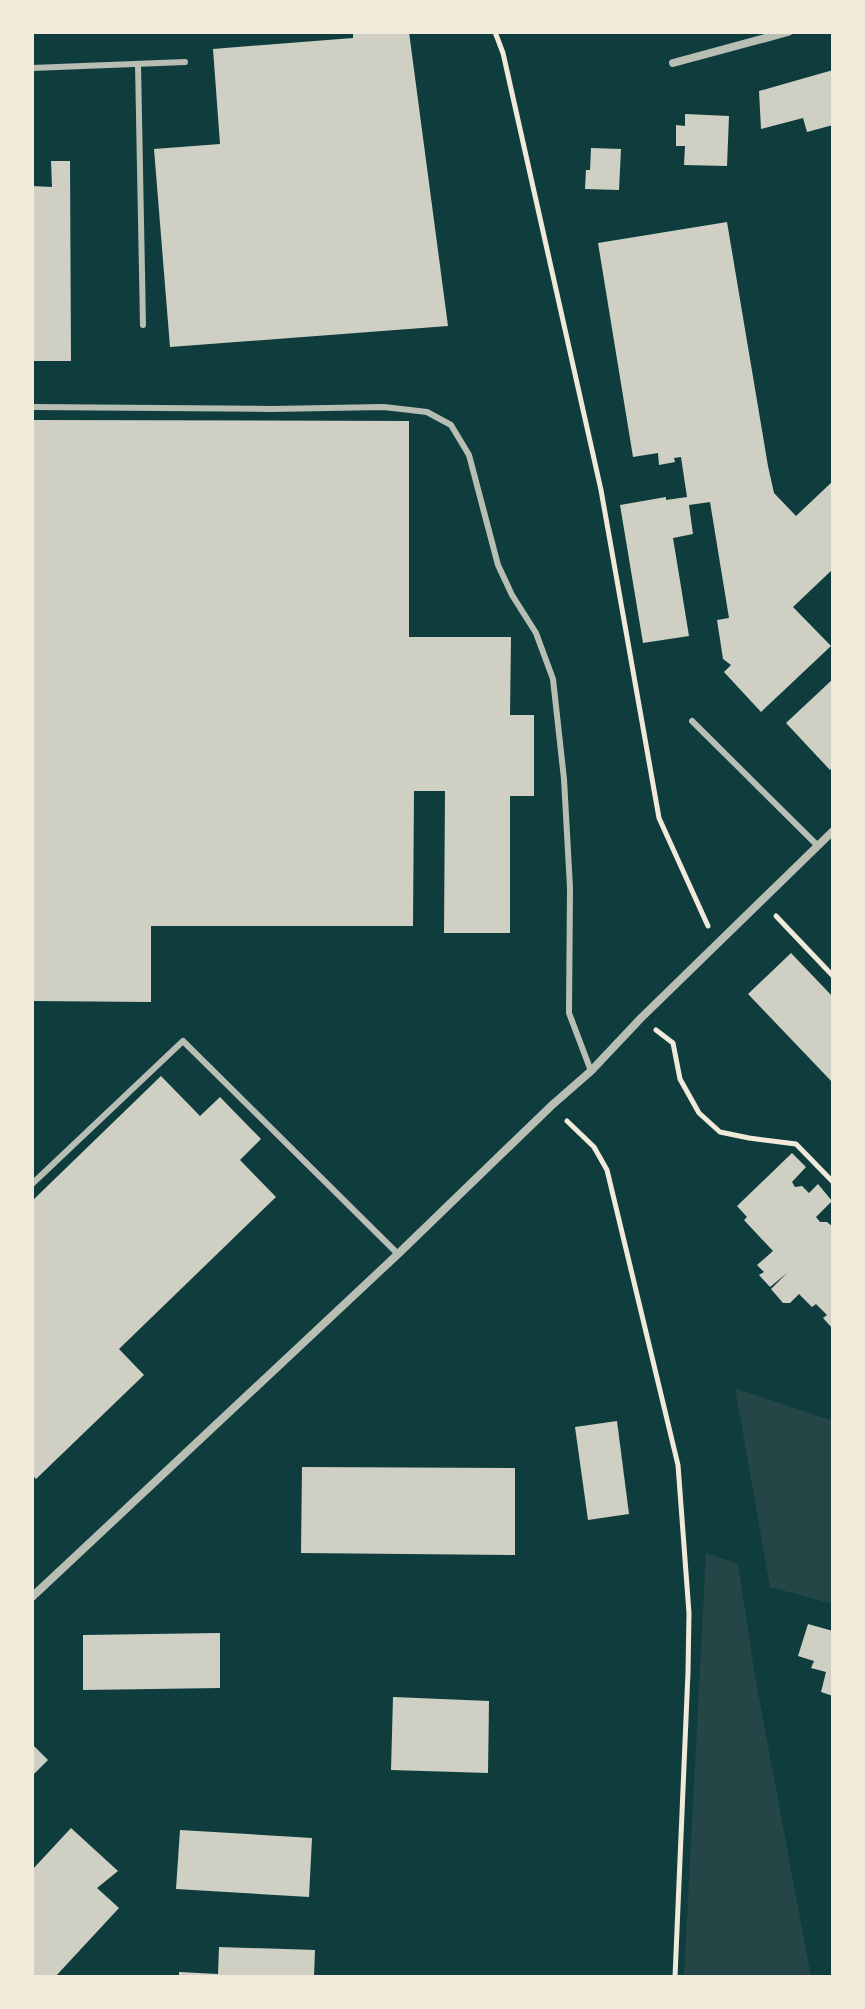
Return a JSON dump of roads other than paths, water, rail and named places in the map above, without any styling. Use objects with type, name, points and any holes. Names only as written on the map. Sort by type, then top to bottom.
[{"type":"street","points":[[673,63],[788,32]]},
{"type":"street","points":[[32,1597],[591,1071],[641,1018],[833,831]]},
{"type":"lane","points":[[32,68],[185,62]]},
{"type":"lane","points":[[138,64],[143,325]]},
{"type":"lane","points":[[32,407],[384,407],[427,412],[451,425],[469,455],[498,565],[512,595],[536,633],[553,679],[564,779],[570,888],[569,1013],[591,1071]]},
{"type":"lane","points":[[692,721],[817,845]]},
{"type":"lane","points":[[32,1184],[183,1041],[398,1254]]}]
